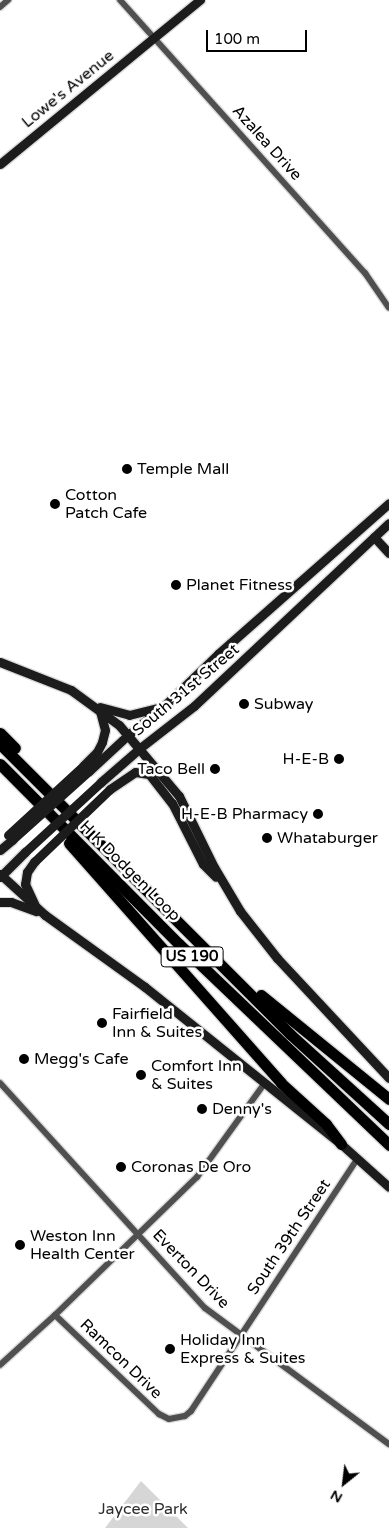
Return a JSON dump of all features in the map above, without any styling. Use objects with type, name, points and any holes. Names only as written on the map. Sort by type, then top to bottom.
[{"type":"highway","points":[[0,733],[49,782],[98,840]]},
{"type":"highway","name":"H K Dodgen Loop","points":[[0,744],[290,1034],[389,1124]]},
{"type":"highway","name":"H K Dodgen Loop","points":[[0,764],[199,964],[389,1145]]},
{"type":"highway","points":[[0,772],[69,843],[281,1083],[326,1124],[341,1144]]},
{"type":"highway","points":[[179,923],[281,1013],[389,1099]]},
{"type":"main road","name":"Lowe's Avenue","points":[[0,164],[200,0]]},
{"type":"main road","name":"South 31st Street","points":[[86,768],[165,706],[218,654],[389,503]]},
{"type":"main road","name":"South 31st Street","points":[[0,876],[140,748],[194,706],[389,523]]},
{"type":"main road","points":[[374,537],[389,553]]},
{"type":"main road","points":[[0,662],[71,690],[97,707],[128,735],[179,796],[240,911],[277,958],[388,1076]]},
{"type":"main road","points":[[97,707],[129,714],[165,706]]},
{"type":"main road","points":[[0,850],[7,838],[86,768],[97,752],[105,730],[97,707]]},
{"type":"main road","points":[[41,912],[25,884],[27,872],[34,862],[110,789],[135,772],[143,771],[153,778],[172,803],[203,864],[224,884]]},
{"type":"main road","points":[[0,876],[41,912],[145,986],[358,1158],[389,1187]]},
{"type":"main road","points":[[0,902],[11,902],[41,912]]},
{"type":"street","points":[[0,7],[8,0]]},
{"type":"street","name":"Azalea Drive","points":[[120,0],[364,273],[389,308]]},
{"type":"street","name":"Everton Drive","points":[[0,1083],[205,1308],[389,1444]]},
{"type":"street","points":[[0,1365],[55,1315],[196,1177],[264,1084]]},
{"type":"street","name":"South 39th Street","points":[[169,1419],[180,1418],[191,1411],[358,1158]]},
{"type":"street","name":"Ramcon Drive","points":[[55,1315],[159,1414],[169,1419]]},
{"type":"green space","name":"Jaycee Park","points":[[141,1481],[188,1528],[105,1528]]},
{"type":"place","name":"Temple Mall","points":[[127,469]]},
{"type":"place","name":"Cotton Patch Cafe","points":[[55,504]]},
{"type":"place","name":"Planet Fitness","points":[[176,585]]},
{"type":"place","name":"Subway","points":[[244,704]]},
{"type":"place","name":"H-E-B","points":[[339,759]]},
{"type":"place","name":"Taco Bell","points":[[215,769]]},
{"type":"place","name":"H-E-B Pharmacy","points":[[318,814]]},
{"type":"place","name":"Whataburger","points":[[267,838]]},
{"type":"place","name":"Fairfield Inn & Suites","points":[[102,1023]]},
{"type":"place","name":"Megg's Cafe","points":[[24,1059]]},
{"type":"place","name":"Comfort Inn & Suites","points":[[141,1075]]},
{"type":"place","name":"Denny's","points":[[202,1109]]},
{"type":"place","name":"Coronas De Oro","points":[[121,1167]]},
{"type":"place","name":"Weston Inn Health Center","points":[[20,1245]]},
{"type":"place","name":"Holiday Inn Express & Suites","points":[[170,1349]]}]
